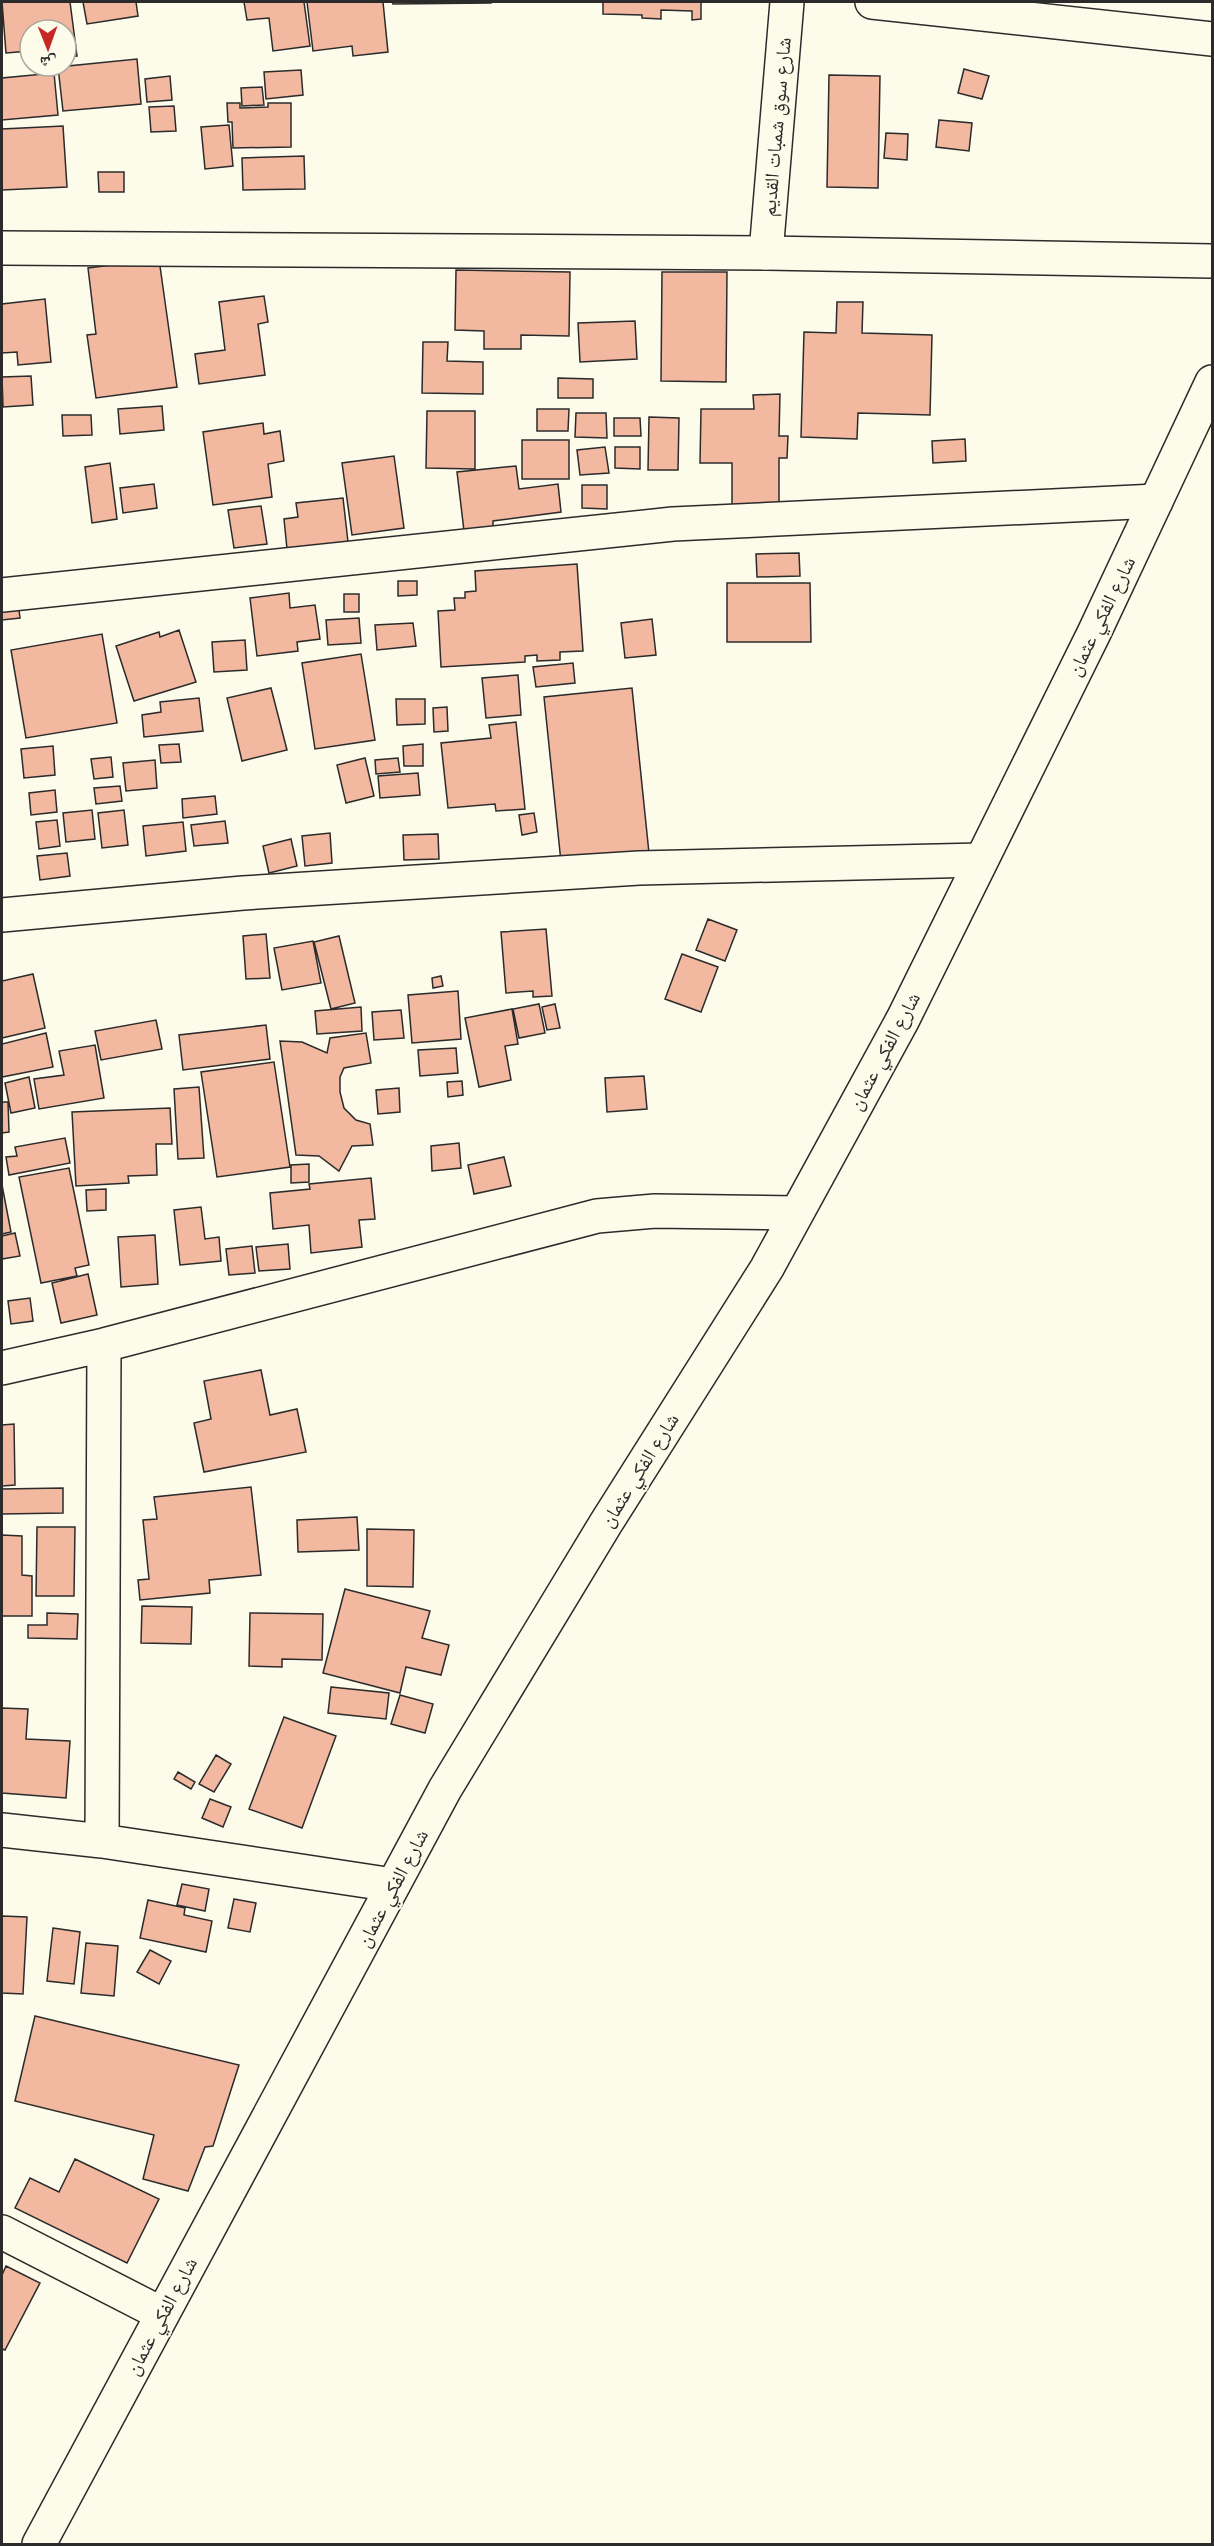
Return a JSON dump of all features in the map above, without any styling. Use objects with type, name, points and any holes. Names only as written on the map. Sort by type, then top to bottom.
[{"type":"street","name":"شارع سوق شمبات القديم","points":[[766,253],[787,2]]},
{"type":"street","points":[[872,2],[1212,39]]},
{"type":"street","points":[[2,248],[766,253],[1212,261]]},
{"type":"street","name":"شارع الفكي عثمان","points":[[39,2544],[445,1789],[606,1523],[766,1268],[903,1019],[1094,633],[1212,382]]},
{"type":"street","points":[[2,595],[673,524],[1156,501]]},
{"type":"street","points":[[2,915],[243,893],[639,868],[981,860]]},
{"type":"street","points":[[2,1368],[104,1345],[597,1216],[655,1211],[796,1213]]},
{"type":"street","points":[[102,1841],[104,1345]]},
{"type":"street","points":[[2,1830],[102,1841],[393,1885]]},
{"type":"street","points":[[2,2232],[162,2314]]},
{"type":"building","points":[[2,2],[70,2],[72,18],[18,18],[18,52],[6,53]]},
{"type":"building","points":[[83,2],[136,2],[138,16],[87,24]]},
{"type":"building","points":[[244,2],[304,2],[310,46],[273,51],[269,18],[247,20]]},
{"type":"building","points":[[307,2],[383,2],[388,52],[353,56],[352,46],[313,51]]},
{"type":"building","points":[[392,2],[491,2],[491,3],[393,4]]},
{"type":"building","points":[[603,2],[701,2],[701,19],[692,20],[692,11],[661,10],[661,19],[642,18],[642,15],[603,14]]},
{"type":"building","points":[[137,59],[141,104],[63,111],[59,78],[78,78],[78,65]]},
{"type":"building","points":[[964,69],[989,76],[982,99],[958,93]]},
{"type":"building","points":[[301,70],[303,95],[266,99],[264,72]]},
{"type":"building","points":[[829,75],[880,76],[878,188],[827,187]]},
{"type":"building","points":[[170,76],[172,100],[147,102],[145,79]]},
{"type":"building","points":[[2,78],[54,78],[58,115],[2,120]]},
{"type":"building","points":[[262,87],[264,105],[242,106],[241,88]]},
{"type":"building","points":[[227,103],[240,103],[240,108],[268,107],[268,103],[291,103],[291,147],[233,148],[232,122],[228,122]]},
{"type":"building","points":[[174,106],[176,131],[151,132],[149,107]]},
{"type":"building","points":[[939,120],[972,123],[969,151],[936,147]]},
{"type":"building","points":[[229,125],[233,166],[205,169],[201,127]]},
{"type":"building","points":[[63,126],[67,187],[2,190],[2,129]]},
{"type":"building","points":[[886,133],[908,134],[907,160],[884,158]]},
{"type":"building","points":[[304,156],[305,189],[243,190],[242,158]]},
{"type":"building","points":[[98,172],[124,172],[124,192],[99,192]]},
{"type":"building","points":[[159,259],[177,387],[96,398],[87,335],[96,334],[88,268]]},
{"type":"building","points":[[456,270],[570,272],[569,336],[521,335],[521,349],[484,349],[484,331],[455,330]]},
{"type":"building","points":[[662,272],[727,272],[726,382],[661,381]]},
{"type":"building","points":[[264,296],[268,322],[258,324],[265,375],[199,384],[195,354],[225,350],[219,302]]},
{"type":"building","points":[[45,299],[51,362],[18,365],[17,352],[2,353],[2,304]]},
{"type":"building","points":[[837,302],[863,302],[862,333],[932,335],[930,415],[858,413],[857,439],[801,437],[804,332],[836,333]]},
{"type":"building","points":[[635,321],[637,359],[580,362],[578,323]]},
{"type":"building","points":[[423,342],[448,342],[447,361],[483,362],[483,394],[422,393]]},
{"type":"building","points":[[31,376],[33,405],[3,407],[2,377]]},
{"type":"building","points":[[558,378],[593,379],[593,398],[558,398]]},
{"type":"building","points":[[780,394],[779,436],[788,436],[787,458],[779,458],[779,509],[732,509],[732,463],[700,463],[701,409],[754,409],[753,395]]},
{"type":"building","points":[[162,406],[164,430],[120,434],[118,409]]},
{"type":"building","points":[[537,409],[569,409],[568,431],[537,431]]},
{"type":"building","points":[[427,411],[475,411],[475,469],[426,468]]},
{"type":"building","points":[[576,413],[606,413],[607,438],[575,437]]},
{"type":"building","points":[[62,415],[91,415],[92,435],[63,436]]},
{"type":"building","points":[[649,417],[679,418],[678,470],[648,470]]},
{"type":"building","points":[[614,418],[640,418],[641,436],[614,436]]},
{"type":"building","points":[[263,423],[264,434],[280,431],[284,461],[268,464],[272,497],[213,505],[203,432]]},
{"type":"building","points":[[965,439],[966,461],[933,463],[932,441]]},
{"type":"building","points":[[522,440],[569,440],[569,479],[522,479]]},
{"type":"building","points":[[605,447],[609,473],[580,475],[577,450]]},
{"type":"building","points":[[615,447],[640,447],[640,469],[615,468]]},
{"type":"building","points":[[394,456],[404,528],[352,535],[342,463]]},
{"type":"building","points":[[110,463],[117,519],[92,523],[85,467]]},
{"type":"building","points":[[516,466],[519,489],[558,484],[561,512],[493,521],[493,528],[464,531],[457,472]]},
{"type":"building","points":[[154,484],[157,508],[123,513],[120,488]]},
{"type":"building","points":[[582,485],[607,485],[607,509],[582,508]]},
{"type":"building","points":[[343,498],[348,542],[287,549],[284,519],[298,517],[296,503]]},
{"type":"building","points":[[261,506],[267,544],[234,548],[228,510]]},
{"type":"building","points":[[799,553],[800,576],[757,577],[756,554]]},
{"type":"building","points":[[577,564],[583,651],[560,652],[560,660],[537,661],[537,655],[525,656],[525,662],[441,667],[438,611],[455,610],[454,598],[465,598],[465,592],[476,591],[475,571]]},
{"type":"building","points":[[398,581],[417,581],[417,595],[398,596]]},
{"type":"building","points":[[727,583],[810,583],[811,642],[727,642]]},
{"type":"building","points":[[289,593],[290,608],[315,605],[320,639],[297,642],[298,651],[257,656],[250,598]]},
{"type":"building","points":[[344,594],[359,594],[359,612],[344,612]]},
{"type":"building","points":[[18,602],[20,618],[2,620],[2,604]]},
{"type":"building","points":[[359,618],[361,643],[328,645],[326,620]]},
{"type":"building","points":[[652,619],[656,655],[625,658],[621,623]]},
{"type":"building","points":[[413,623],[416,646],[377,650],[375,625]]},
{"type":"building","points":[[179,630],[196,682],[134,701],[116,646],[159,632],[160,637]]},
{"type":"building","points":[[102,634],[117,723],[26,738],[11,650]]},
{"type":"building","points":[[245,640],[247,670],[214,672],[212,642]]},
{"type":"building","points":[[361,654],[375,740],[315,749],[302,663]]},
{"type":"building","points":[[573,663],[575,683],[536,687],[533,667]]},
{"type":"building","points":[[518,675],[521,715],[486,718],[482,678]]},
{"type":"building","points":[[271,688],[287,750],[242,761],[227,698]]},
{"type":"building","points":[[632,688],[649,853],[561,862],[544,697]]},
{"type":"building","points":[[199,698],[203,731],[144,737],[142,715],[161,712],[160,702]]},
{"type":"building","points":[[396,699],[425,699],[425,724],[397,725]]},
{"type":"building","points":[[447,707],[448,731],[434,732],[433,708]]},
{"type":"building","points":[[516,722],[525,809],[496,811],[495,804],[448,808],[441,743],[491,738],[489,725]]},
{"type":"building","points":[[179,744],[181,762],[161,763],[159,745]]},
{"type":"building","points":[[423,744],[423,766],[404,766],[403,746]]},
{"type":"building","points":[[53,746],[55,775],[24,778],[21,749]]},
{"type":"building","points":[[111,757],[113,777],[94,779],[91,759]]},
{"type":"building","points":[[365,758],[374,796],[346,803],[337,765]]},
{"type":"building","points":[[398,758],[400,772],[376,774],[375,760]]},
{"type":"building","points":[[155,760],[157,788],[126,791],[123,763]]},
{"type":"building","points":[[418,773],[420,795],[380,798],[378,776]]},
{"type":"building","points":[[120,786],[122,801],[96,804],[94,788]]},
{"type":"building","points":[[55,790],[57,812],[31,815],[29,793]]},
{"type":"building","points":[[215,796],[217,814],[183,818],[182,799]]},
{"type":"building","points":[[92,810],[95,839],[66,842],[63,813]]},
{"type":"building","points":[[124,810],[128,845],[102,848],[98,813]]},
{"type":"building","points":[[534,813],[537,832],[522,835],[519,815]]},
{"type":"building","points":[[57,820],[60,846],[39,849],[36,822]]},
{"type":"building","points":[[225,821],[228,843],[194,846],[191,825]]},
{"type":"building","points":[[183,822],[186,851],[146,856],[143,826]]},
{"type":"building","points":[[330,833],[332,863],[305,866],[302,836]]},
{"type":"building","points":[[438,834],[439,859],[404,860],[403,835]]},
{"type":"building","points":[[291,839],[297,866],[269,873],[263,846]]},
{"type":"building","points":[[67,853],[70,876],[40,880],[37,856]]},
{"type":"building","points":[[708,919],[737,930],[725,961],[696,950]]},
{"type":"building","points":[[546,929],[552,996],[533,997],[533,991],[506,993],[501,932]]},
{"type":"building","points":[[266,934],[270,978],[246,979],[243,936]]},
{"type":"building","points":[[339,936],[355,1003],[331,1009],[314,942]]},
{"type":"building","points":[[313,941],[321,983],[282,990],[274,948]]},
{"type":"building","points":[[682,954],[718,967],[701,1012],[665,999]]},
{"type":"building","points":[[33,974],[45,1028],[2,1038],[2,981]]},
{"type":"building","points":[[441,976],[443,986],[433,988],[432,978]]},
{"type":"building","points":[[458,991],[461,1039],[412,1043],[408,995]]},
{"type":"building","points":[[539,1004],[545,1033],[519,1038],[513,1009]]},
{"type":"building","points":[[555,1004],[560,1028],[547,1030],[542,1007]]},
{"type":"building","points":[[361,1007],[362,1031],[317,1034],[315,1011]]},
{"type":"building","points":[[512,1009],[518,1044],[505,1046],[511,1080],[479,1087],[465,1018]]},
{"type":"building","points":[[401,1010],[404,1038],[374,1040],[372,1012]]},
{"type":"building","points":[[156,1020],[162,1049],[101,1060],[95,1031]]},
{"type":"building","points":[[266,1025],[270,1059],[183,1070],[179,1035]]},
{"type":"building","points":[[46,1033],[53,1067],[2,1077],[2,1044]]},
{"type":"building","points":[[366,1033],[371,1063],[344,1068],[340,1077],[340,1092],[344,1108],[356,1120],[370,1124],[373,1145],[352,1146],[339,1171],[319,1156],[296,1155],[280,1041],[302,1042],[327,1053],[330,1038]]},
{"type":"building","points":[[95,1045],[104,1098],[39,1109],[34,1079],[64,1075],[59,1051]]},
{"type":"building","points":[[456,1048],[458,1073],[420,1076],[418,1050]]},
{"type":"building","points":[[274,1062],[290,1167],[217,1177],[201,1072]]},
{"type":"building","points":[[644,1076],[647,1109],[607,1112],[605,1078]]},
{"type":"building","points":[[29,1077],[35,1108],[11,1113],[5,1083]]},
{"type":"building","points":[[462,1081],[463,1095],[448,1097],[447,1082]]},
{"type":"building","points":[[199,1087],[204,1158],[178,1159],[174,1089]]},
{"type":"building","points":[[399,1088],[400,1112],[378,1114],[376,1090]]},
{"type":"building","points":[[2,1102],[8,1102],[9,1132],[2,1133]]},
{"type":"building","points":[[170,1108],[172,1144],[156,1144],[157,1175],[128,1176],[129,1183],[76,1186],[72,1112]]},
{"type":"building","points":[[65,1138],[70,1163],[9,1175],[6,1157],[17,1156],[15,1147]]},
{"type":"building","points":[[459,1143],[461,1168],[432,1171],[431,1146]]},
{"type":"building","points":[[504,1157],[511,1186],[474,1194],[468,1165]]},
{"type":"building","points":[[309,1164],[309,1182],[291,1183],[291,1165]]},
{"type":"building","points":[[69,1168],[89,1265],[75,1268],[77,1276],[41,1283],[19,1177]]},
{"type":"building","points":[[371,1178],[375,1219],[359,1220],[362,1247],[311,1253],[309,1225],[273,1229],[270,1193],[310,1189],[309,1184]]},
{"type":"building","points":[[2,1185],[11,1232],[2,1234]]},
{"type":"building","points":[[106,1189],[106,1210],[87,1211],[86,1190]]},
{"type":"building","points":[[201,1207],[205,1239],[219,1237],[221,1261],[180,1265],[174,1210]]},
{"type":"building","points":[[15,1233],[20,1256],[2,1259],[2,1236]]},
{"type":"building","points":[[155,1235],[158,1284],[121,1287],[118,1237]]},
{"type":"building","points":[[288,1244],[290,1269],[259,1271],[256,1247]]},
{"type":"building","points":[[252,1246],[255,1273],[229,1275],[226,1249]]},
{"type":"building","points":[[88,1274],[97,1315],[61,1323],[52,1283]]},
{"type":"building","points":[[30,1298],[33,1321],[11,1324],[8,1301]]},
{"type":"building","points":[[261,1370],[270,1415],[297,1409],[306,1452],[204,1472],[194,1423],[211,1419],[204,1381]]},
{"type":"building","points":[[14,1424],[15,1485],[2,1486],[2,1425]]},
{"type":"building","points":[[251,1487],[261,1575],[209,1580],[210,1593],[140,1600],[138,1580],[149,1579],[143,1520],[157,1519],[154,1497]]},
{"type":"building","points":[[63,1488],[63,1513],[2,1514],[2,1489]]},
{"type":"building","points":[[357,1517],[359,1550],[298,1552],[297,1520]]},
{"type":"building","points":[[37,1527],[75,1527],[74,1596],[36,1596]]},
{"type":"building","points":[[367,1529],[414,1530],[413,1587],[367,1586]]},
{"type":"building","points":[[2,1535],[22,1536],[22,1575],[32,1576],[32,1616],[2,1616]]},
{"type":"building","points":[[345,1589],[430,1611],[422,1638],[449,1645],[441,1675],[406,1667],[400,1693],[323,1673]]},
{"type":"building","points":[[142,1606],[192,1607],[191,1644],[141,1643]]},
{"type":"building","points":[[47,1613],[78,1614],[77,1639],[28,1638],[28,1625],[47,1625]]},
{"type":"building","points":[[250,1613],[323,1614],[322,1660],[282,1659],[282,1667],[249,1666]]},
{"type":"building","points":[[331,1687],[389,1693],[386,1719],[328,1713]]},
{"type":"building","points":[[400,1695],[433,1704],[425,1733],[391,1724]]},
{"type":"building","points":[[2,1708],[28,1709],[26,1739],[70,1741],[66,1798],[2,1793]]},
{"type":"building","points":[[284,1717],[336,1736],[302,1828],[249,1809]]},
{"type":"building","points":[[216,1755],[231,1764],[214,1792],[199,1784]]},
{"type":"building","points":[[178,1772],[195,1782],[191,1789],[174,1779]]},
{"type":"building","points":[[210,1799],[231,1807],[223,1827],[202,1818]]},
{"type":"building","points":[[182,1884],[209,1889],[205,1911],[177,1905]]},
{"type":"building","points":[[234,1899],[256,1903],[250,1932],[228,1928]]},
{"type":"building","points":[[148,1900],[185,1908],[184,1915],[212,1921],[206,1952],[140,1938]]},
{"type":"building","points":[[2,1916],[27,1917],[23,1994],[2,1993]]},
{"type":"building","points":[[53,1928],[80,1932],[74,1984],[47,1981]]},
{"type":"building","points":[[86,1943],[118,1946],[114,1996],[81,1993]]},
{"type":"building","points":[[150,1950],[171,1961],[159,1984],[137,1972]]},
{"type":"building","points":[[35,2016],[239,2065],[213,2146],[205,2147],[188,2191],[143,2179],[154,2135],[15,2101]]},
{"type":"building","points":[[75,2159],[159,2199],[127,2263],[15,2208],[30,2178],[59,2192]]},
{"type":"building","points":[[6,2266],[40,2283],[5,2350],[2,2349],[2,2275]]}]
